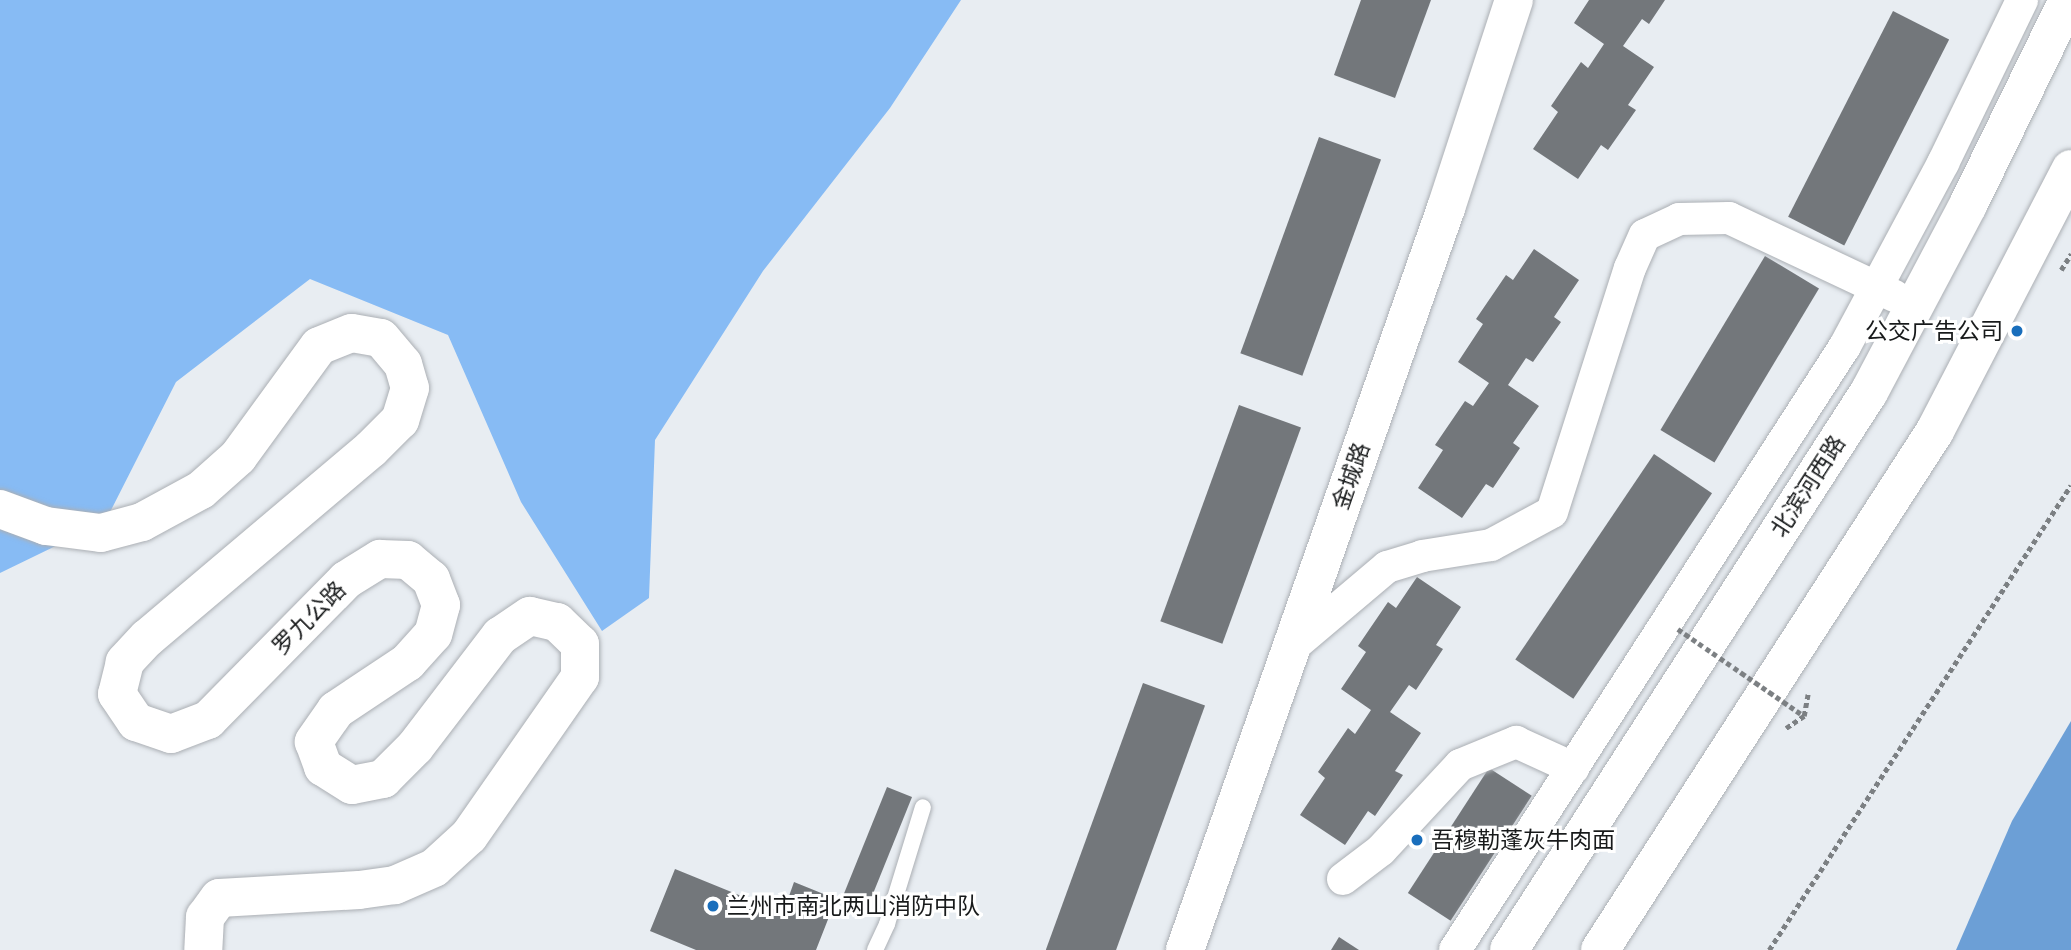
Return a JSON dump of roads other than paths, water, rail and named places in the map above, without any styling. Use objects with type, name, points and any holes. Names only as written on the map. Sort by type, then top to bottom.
[{"type":"street","name":"金城路","points":[[1185,950],[1446,208],[1514,0]]},
{"type":"street","points":[[1455,950],[1845,346],[1943,163],[2022,0]]},
{"type":"street","name":"北滨河西路","points":[[1509,950],[1869,392],[2068,0]]},
{"type":"street","points":[[1600,950],[1935,431],[2071,169]]},
{"type":"street","points":[[1290,649],[1387,568],[1422,556],[1491,545],[1552,512],[1630,268],[1645,235],[1679,219],[1729,218],[1915,306]]},
{"type":"street","name":"罗九公路","points":[[0,509],[46,526],[101,533],[142,522],[201,490],[238,457],[319,346],[352,333],[381,338],[403,363],[410,388],[400,420],[371,449],[147,638],[125,662],[117,694],[136,722],[171,734],[208,720],[346,580],[380,559],[408,561],[431,579],[441,605],[433,634],[408,662],[336,710],[314,742],[323,767],[352,785],[383,779],[415,747],[500,636],[530,616],[557,622],[580,644],[580,677],[469,836],[433,868],[395,886],[219,898],[205,917],[202,950]]},
{"type":"street","points":[[1343,879],[1381,850],[1460,765],[1516,741],[1573,768]]},
{"type":"lane","points":[[875,950],[887,924],[923,807]]},
{"type":"place","name":"公交广告公司","points":[[2017,331]]},
{"type":"place","name":"吾穆勒蓬灰牛肉面","points":[[1417,840]]},
{"type":"place","name":"兰州市南北两山消防中队","points":[[713,906]]}]
